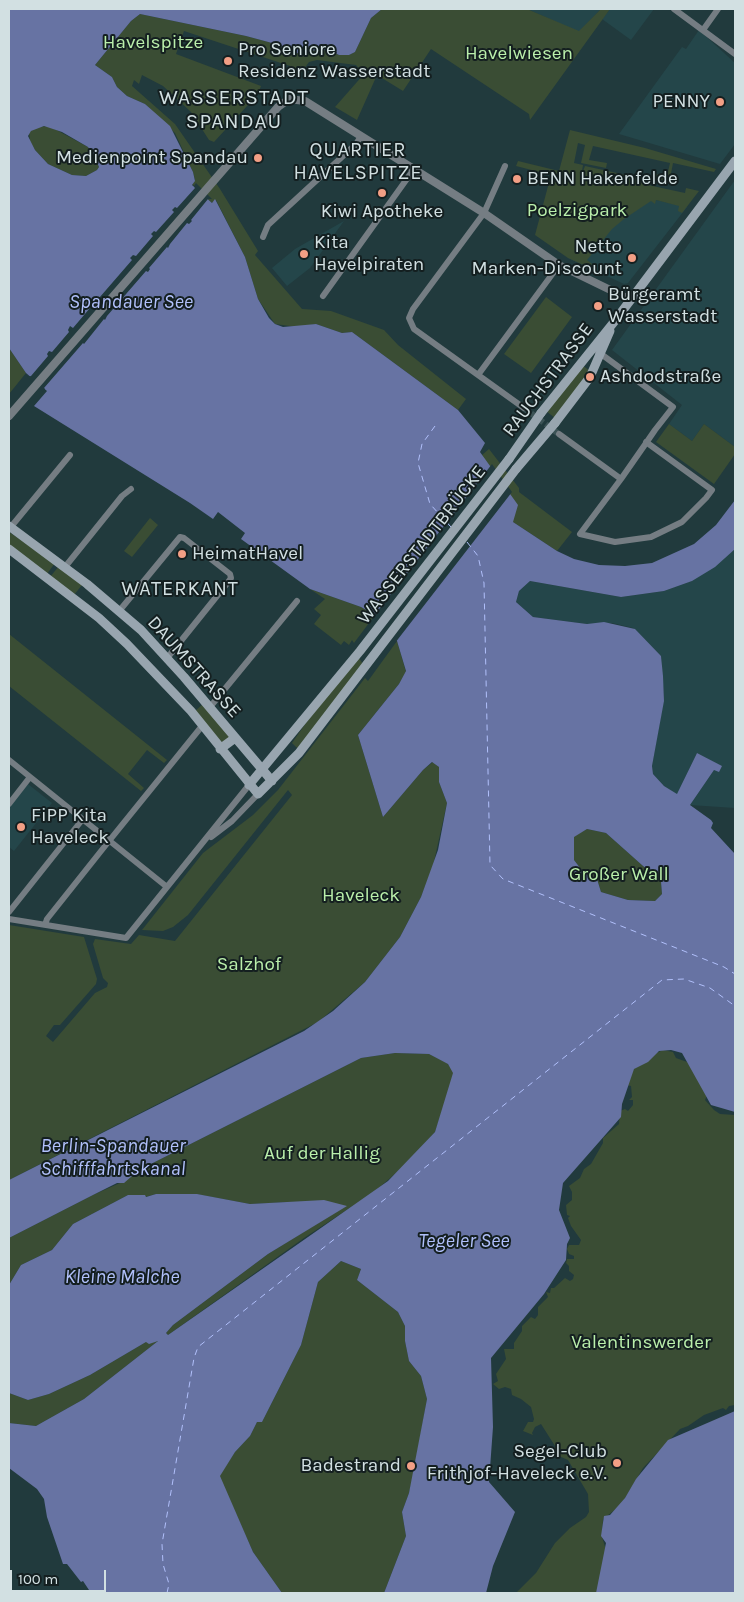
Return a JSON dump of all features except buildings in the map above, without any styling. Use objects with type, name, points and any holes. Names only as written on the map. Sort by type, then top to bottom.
[{"type":"main road","name":"RAUCHSTRASSE","points":[[509,459],[541,413],[631,300],[735,161]]},
{"type":"main road","name":"RAUCHSTRASSE","points":[[516,469],[588,382],[614,322]]},
{"type":"main road","name":"WASSERSTADTBRÜCKE","points":[[263,770],[360,651],[509,459]]},
{"type":"main road","name":"WASSERSTADTBRÜCKE","points":[[272,781],[299,753],[516,469]]},
{"type":"main road","name":"DAUMSTRASSE","points":[[10,527],[66,567],[120,610],[168,657],[272,781]]},
{"type":"main road","name":"DAUMSTRASSE","points":[[9,549],[108,626],[146,663],[202,726],[258,794]]},
{"type":"main road","name":"DAUMSTRASSE","points":[[220,749],[235,738]]},
{"type":"main road","points":[[249,785],[263,770]]},
{"type":"main road","points":[[258,794],[272,781]]},
{"type":"street","points":[[674,9],[735,54]]},
{"type":"street","points":[[703,30],[718,9]]},
{"type":"street","points":[[9,416],[278,107],[289,99],[305,101],[484,212],[559,265],[631,300]]},
{"type":"street","points":[[262,237],[268,225],[357,144],[361,136]]},
{"type":"street","points":[[505,166],[484,212],[413,309],[409,318],[414,329],[524,408]]},
{"type":"street","points":[[323,296],[414,170]]},
{"type":"street","points":[[478,375],[559,265]]},
{"type":"street","points":[[592,347],[672,406],[646,442],[621,479],[580,534],[615,542],[651,537],[673,528],[689,516],[712,490],[646,442]]},
{"type":"street","points":[[559,434],[621,479]]},
{"type":"street","points":[[10,527],[70,455]]},
{"type":"street","points":[[66,567],[122,496],[131,489]]},
{"type":"street","points":[[120,610],[180,537],[184,538],[230,574],[232,578],[168,657]]},
{"type":"street","points":[[210,707],[216,703],[297,602]]},
{"type":"street","points":[[46,925],[47,919],[202,726]]},
{"type":"street","points":[[9,760],[167,887]]},
{"type":"street","points":[[9,804],[30,777]]},
{"type":"street","points":[[9,920],[126,938],[249,785]]},
{"type":"street","points":[[202,844],[232,821],[258,794]]},
{"type":"street","points":[[9,912],[82,820]]},
{"type":"shaded area","points":[[527,9],[601,9],[579,32]]},
{"type":"shaded area","points":[[610,9],[654,9],[631,40],[602,19]]},
{"type":"shaded area","points":[[699,30],[735,63],[735,144],[720,164],[619,134],[682,47],[686,49]]},
{"type":"shaded area","points":[[735,180],[735,447],[704,424],[692,441],[669,424],[682,405],[612,350]]},
{"type":"shaded area","points":[[652,199],[687,207],[628,283],[624,284],[568,258]]},
{"type":"shaded area","name":"Kita Havelpiraten","points":[[344,221],[310,268],[287,286],[272,268],[295,249]]},
{"type":"shaded area","points":[[735,549],[735,808],[690,805],[714,770],[721,766],[697,753],[677,795],[664,786],[653,774],[652,766],[664,698],[661,656],[633,628],[612,623],[587,624],[533,617],[516,602],[519,591],[530,581],[621,597],[664,591],[692,581]]},
{"type":"shaded area","name":"FiPP Kita Haveleck","points":[[28,784],[52,803],[14,851],[9,847],[9,807]]},
{"type":"green space","points":[[382,9],[527,9],[579,31],[601,9],[610,9],[530,120],[529,114],[431,49],[403,91],[377,75],[357,120],[335,107],[364,74],[356,65],[317,60],[309,62],[298,77],[290,66],[184,31],[176,54],[261,86],[258,94],[214,142],[209,140],[191,112],[163,86],[142,75],[139,84],[134,80],[132,86],[175,124],[220,189],[258,251],[255,255],[302,309],[331,311],[384,330],[398,345],[466,399],[458,410],[352,332],[342,333],[316,324],[297,327],[275,324],[258,299],[245,257],[216,200],[212,203],[192,184],[195,180],[193,172],[175,133],[145,104],[127,96],[117,87],[112,77],[95,65],[131,21],[140,14],[246,36],[272,43],[286,50],[329,50],[339,55],[349,55],[355,52],[371,18]]},
{"type":"green space","points":[[49,126],[88,147],[99,167],[97,170],[86,176],[72,175],[48,164],[35,150],[30,141],[29,132],[37,127]]},
{"type":"green space","name":"Poelzigpark","points":[[570,130],[645,148],[716,169],[714,172],[673,163],[670,179],[666,181],[654,179],[655,174],[667,176],[670,163],[593,146],[589,160],[607,163],[606,168],[581,163],[585,145],[578,143],[574,163],[583,165],[581,177],[585,166],[640,178],[640,180],[648,182],[648,185],[685,193],[686,188],[699,191],[682,213],[678,211],[679,206],[656,200],[655,204],[651,201],[624,219],[612,229],[587,260],[592,264],[590,268],[568,258],[535,235],[551,175],[516,166],[518,161],[559,171]]},
{"type":"green space","points":[[546,297],[572,317],[531,373],[504,354]]},
{"type":"green space","points":[[9,348],[26,373],[9,394]]},
{"type":"green space","points":[[582,365],[590,371],[555,418],[546,411]]},
{"type":"green space","points":[[669,424],[692,441],[704,424],[735,447],[735,454],[714,484],[656,442]]},
{"type":"green space","points":[[489,449],[519,488],[519,492],[572,532],[557,551],[513,522],[482,455]]},
{"type":"green space","points":[[150,518],[158,525],[132,557],[124,551]]},
{"type":"green space","points":[[9,532],[55,563],[47,574],[9,546]]},
{"type":"green space","points":[[59,566],[81,583],[82,585],[74,595],[50,577]]},
{"type":"green space","points":[[310,589],[361,607],[375,615],[354,643],[352,640],[349,645],[344,641],[341,645],[314,624],[321,615],[314,609],[325,599]]},
{"type":"green space","points":[[9,634],[167,760],[164,763],[147,750],[128,774],[144,788],[141,791],[9,686]]},
{"type":"green space","points":[[397,641],[406,672],[399,684],[358,735],[383,817],[423,770],[433,762],[439,767],[439,782],[447,803],[433,866],[421,897],[400,937],[365,982],[318,1022],[9,1180],[9,925],[84,937],[97,979],[96,984],[60,1025],[54,1025],[46,1036],[53,1042],[95,993],[107,987],[108,983],[103,978],[93,944],[95,939],[131,944],[139,935],[175,941],[292,795],[288,790],[188,915],[173,927],[163,931],[142,930],[203,853],[253,815],[278,790],[365,678],[368,681]]},
{"type":"green space","points":[[359,658],[363,664],[298,748],[296,747],[292,743],[308,720]]},
{"type":"green space","points":[[203,704],[230,737],[221,744],[195,711]]},
{"type":"green space","name":"Großer Wall","points":[[587,829],[606,833],[661,882],[662,894],[655,901],[628,900],[601,892],[597,879],[584,873],[574,860],[574,836]]},
{"type":"green space","name":"Valentinswerder","points":[[663,1050],[673,1052],[676,1058],[687,1062],[693,1069],[708,1093],[705,1100],[714,1110],[720,1114],[735,1115],[735,1405],[729,1406],[726,1410],[723,1408],[704,1415],[680,1429],[643,1468],[621,1505],[603,1519],[602,1537],[606,1550],[597,1593],[516,1593],[536,1573],[555,1543],[570,1528],[586,1517],[589,1512],[588,1494],[568,1460],[554,1454],[555,1446],[541,1424],[535,1427],[533,1435],[523,1431],[528,1422],[533,1422],[534,1419],[531,1407],[512,1395],[511,1389],[505,1387],[499,1389],[493,1384],[498,1381],[496,1374],[506,1359],[504,1349],[514,1349],[514,1343],[522,1331],[522,1326],[531,1317],[535,1319],[538,1315],[538,1307],[548,1297],[546,1292],[550,1293],[551,1288],[554,1288],[565,1278],[570,1281],[573,1279],[574,1275],[569,1271],[569,1266],[566,1263],[567,1259],[574,1259],[574,1256],[569,1254],[567,1249],[569,1245],[579,1245],[581,1240],[571,1226],[568,1218],[570,1216],[567,1215],[566,1205],[572,1200],[572,1192],[569,1186],[580,1178],[584,1169],[591,1164],[603,1143],[603,1138],[619,1124],[620,1111],[625,1109],[628,1111],[633,1105],[633,1100],[629,1100],[632,1097],[631,1086],[621,1084],[641,1060]]},
{"type":"green space","name":"Auf der Hallig","points":[[395,1053],[429,1054],[447,1063],[455,1073],[435,1132],[404,1166],[374,1192],[304,1238],[168,1335],[166,1333],[173,1325],[268,1254],[346,1206],[290,1202],[250,1204],[196,1194],[156,1194],[145,1197],[145,1195],[128,1195],[73,1224],[52,1250],[21,1265],[9,1285],[9,1238],[120,1183],[139,1170],[361,1058]]},
{"type":"green space","points":[[341,1261],[361,1269],[357,1280],[398,1312],[405,1326],[405,1341],[409,1361],[421,1376],[427,1399],[416,1460],[408,1463],[407,1470],[414,1472],[402,1512],[406,1536],[384,1593],[282,1593],[253,1552],[219,1476],[235,1452],[250,1436],[257,1422],[262,1422],[301,1345],[318,1282]]},
{"type":"green space","points":[[158,1341],[84,1399],[36,1426],[9,1423],[9,1393],[28,1400],[49,1394],[90,1375],[146,1342]]},
{"type":"water","points":[[9,9],[382,9],[371,18],[355,52],[349,55],[339,55],[329,50],[301,51],[296,54],[272,43],[246,36],[140,14],[131,21],[95,65],[112,77],[117,87],[127,96],[145,104],[170,126],[193,172],[195,181],[192,185],[212,203],[215,199],[245,257],[258,299],[269,318],[275,324],[283,327],[316,324],[342,333],[352,332],[458,410],[485,443],[480,452],[518,505],[513,522],[557,551],[574,559],[599,565],[625,566],[652,563],[694,544],[716,525],[735,500],[735,549],[715,567],[692,581],[664,591],[621,597],[530,581],[519,591],[516,602],[533,617],[587,624],[604,622],[635,629],[661,656],[664,701],[652,766],[653,774],[664,786],[677,794],[697,753],[722,766],[719,772],[714,770],[690,805],[711,820],[713,823],[711,828],[735,854],[735,1112],[711,1105],[682,1053],[671,1050],[659,1051],[648,1062],[634,1069],[622,1104],[621,1117],[563,1183],[559,1210],[570,1238],[567,1244],[566,1260],[544,1294],[491,1358],[493,1427],[489,1482],[515,1512],[493,1566],[486,1593],[384,1593],[406,1536],[402,1512],[409,1493],[427,1399],[421,1376],[409,1361],[405,1341],[405,1326],[398,1312],[357,1280],[361,1269],[341,1261],[318,1282],[301,1345],[262,1422],[257,1422],[250,1436],[235,1452],[220,1476],[253,1552],[282,1593],[95,1593],[89,1590],[83,1581],[81,1582],[67,1564],[63,1564],[47,1517],[44,1499],[37,1489],[9,1468],[9,1423],[36,1426],[84,1399],[158,1341],[149,1344],[146,1342],[90,1375],[49,1394],[28,1400],[9,1393],[9,1285],[21,1265],[52,1250],[73,1224],[128,1195],[145,1195],[146,1197],[156,1194],[197,1194],[250,1204],[324,1200],[347,1206],[268,1254],[173,1325],[166,1333],[168,1335],[388,1181],[435,1132],[453,1073],[448,1064],[429,1054],[395,1053],[361,1058],[139,1170],[124,1183],[117,1183],[9,1238],[9,1180],[304,1031],[333,1011],[365,982],[400,937],[421,897],[438,850],[447,803],[439,782],[439,767],[432,762],[383,817],[358,735],[399,684],[406,671],[397,641],[375,615],[361,607],[310,589],[241,539],[245,533],[218,512],[213,519],[34,406],[47,391],[26,373],[9,348]],"holes":[[[44,126],[62,132],[88,147],[99,167],[97,170],[86,176],[72,175],[48,164],[35,150],[28,136],[31,131]],[[587,829],[606,833],[661,882],[662,894],[655,901],[628,900],[601,892],[597,879],[584,873],[574,860],[574,837]]]},
{"type":"water","points":[[735,1411],[735,1593],[596,1593],[606,1543],[601,1536],[604,1516],[610,1515],[625,1498],[636,1479],[668,1440]]},
{"type":"pier","points":[[196,183],[212,199],[208,199],[192,221],[189,224],[187,223],[168,248],[149,268],[148,272],[146,271],[83,343],[44,388],[43,392],[27,377],[31,376],[48,356],[49,351],[52,352],[69,332],[70,326],[73,328],[90,308],[88,306],[91,303],[93,305],[132,260],[130,258],[133,255],[136,256],[153,236],[151,234],[154,231],[156,232],[174,212],[172,210],[175,207],[177,208],[195,188]]},
{"type":"pier","points":[[492,464],[512,492],[395,643],[373,617]]},
{"type":"ferry route","points":[[435,426],[422,444],[418,463],[430,504],[451,527]]},
{"type":"ferry route","points":[[467,542],[478,556],[484,583],[490,865],[503,879],[724,967],[735,974]]},
{"type":"ferry route","points":[[167,1593],[169,1584],[163,1564],[162,1544],[194,1358],[198,1347],[662,980],[684,979],[710,988],[735,1006]]},
{"type":"tunnel","points":[[524,408],[559,434]]},
{"type":"place","name":"Pro Seniore Residenz Wasserstadt","points":[[228,61]]},
{"type":"place","name":"PENNY","points":[[720,102]]},
{"type":"place","name":"Medienpoint Spandau","points":[[258,158]]},
{"type":"place","name":"BENN Hakenfelde","points":[[517,179]]},
{"type":"place","name":"Kiwi Apotheke","points":[[382,193]]},
{"type":"place","name":"Kita Havelpiraten","points":[[304,254]]},
{"type":"place","name":"Netto Marken-Discount","points":[[632,258]]},
{"type":"place","name":"Bürgeramt Wasserstadt","points":[[598,306]]},
{"type":"place","name":"Ashdodstraße","points":[[590,377]]},
{"type":"place","name":"HeimatHavel","points":[[182,554]]},
{"type":"place","name":"FiPP Kita Haveleck","points":[[21,827]]},
{"type":"place","name":"Segel-Club Frithjof-Haveleck e.V.","points":[[617,1463]]},
{"type":"place","name":"Badestrand","points":[[411,1466]]},
{"type":"district","name":"WASSERSTADT SPANDAU","points":[[234,110]]},
{"type":"district","name":"QUARTIER HAVELSPITZE","points":[[358,162]]},
{"type":"district","name":"WATERKANT","points":[[180,589]]},
{"type":"park label","name":"Havelspitze","points":[[153,43]]},
{"type":"park label","name":"Havelwiesen","points":[[519,54]]},
{"type":"park label","name":"Haveleck","points":[[361,896]]},
{"type":"park label","name":"Salzhof","points":[[249,965]]},
{"type":"water label","name":"Spandauer See","points":[[131,302]]},
{"type":"water label","name":"Berlin-Spandauer Schifffahrtskanal","points":[[113,1158]]},
{"type":"water label","name":"Tegeler See","points":[[464,1241]]},
{"type":"water label","name":"Kleine Malche","points":[[122,1277]]}]
